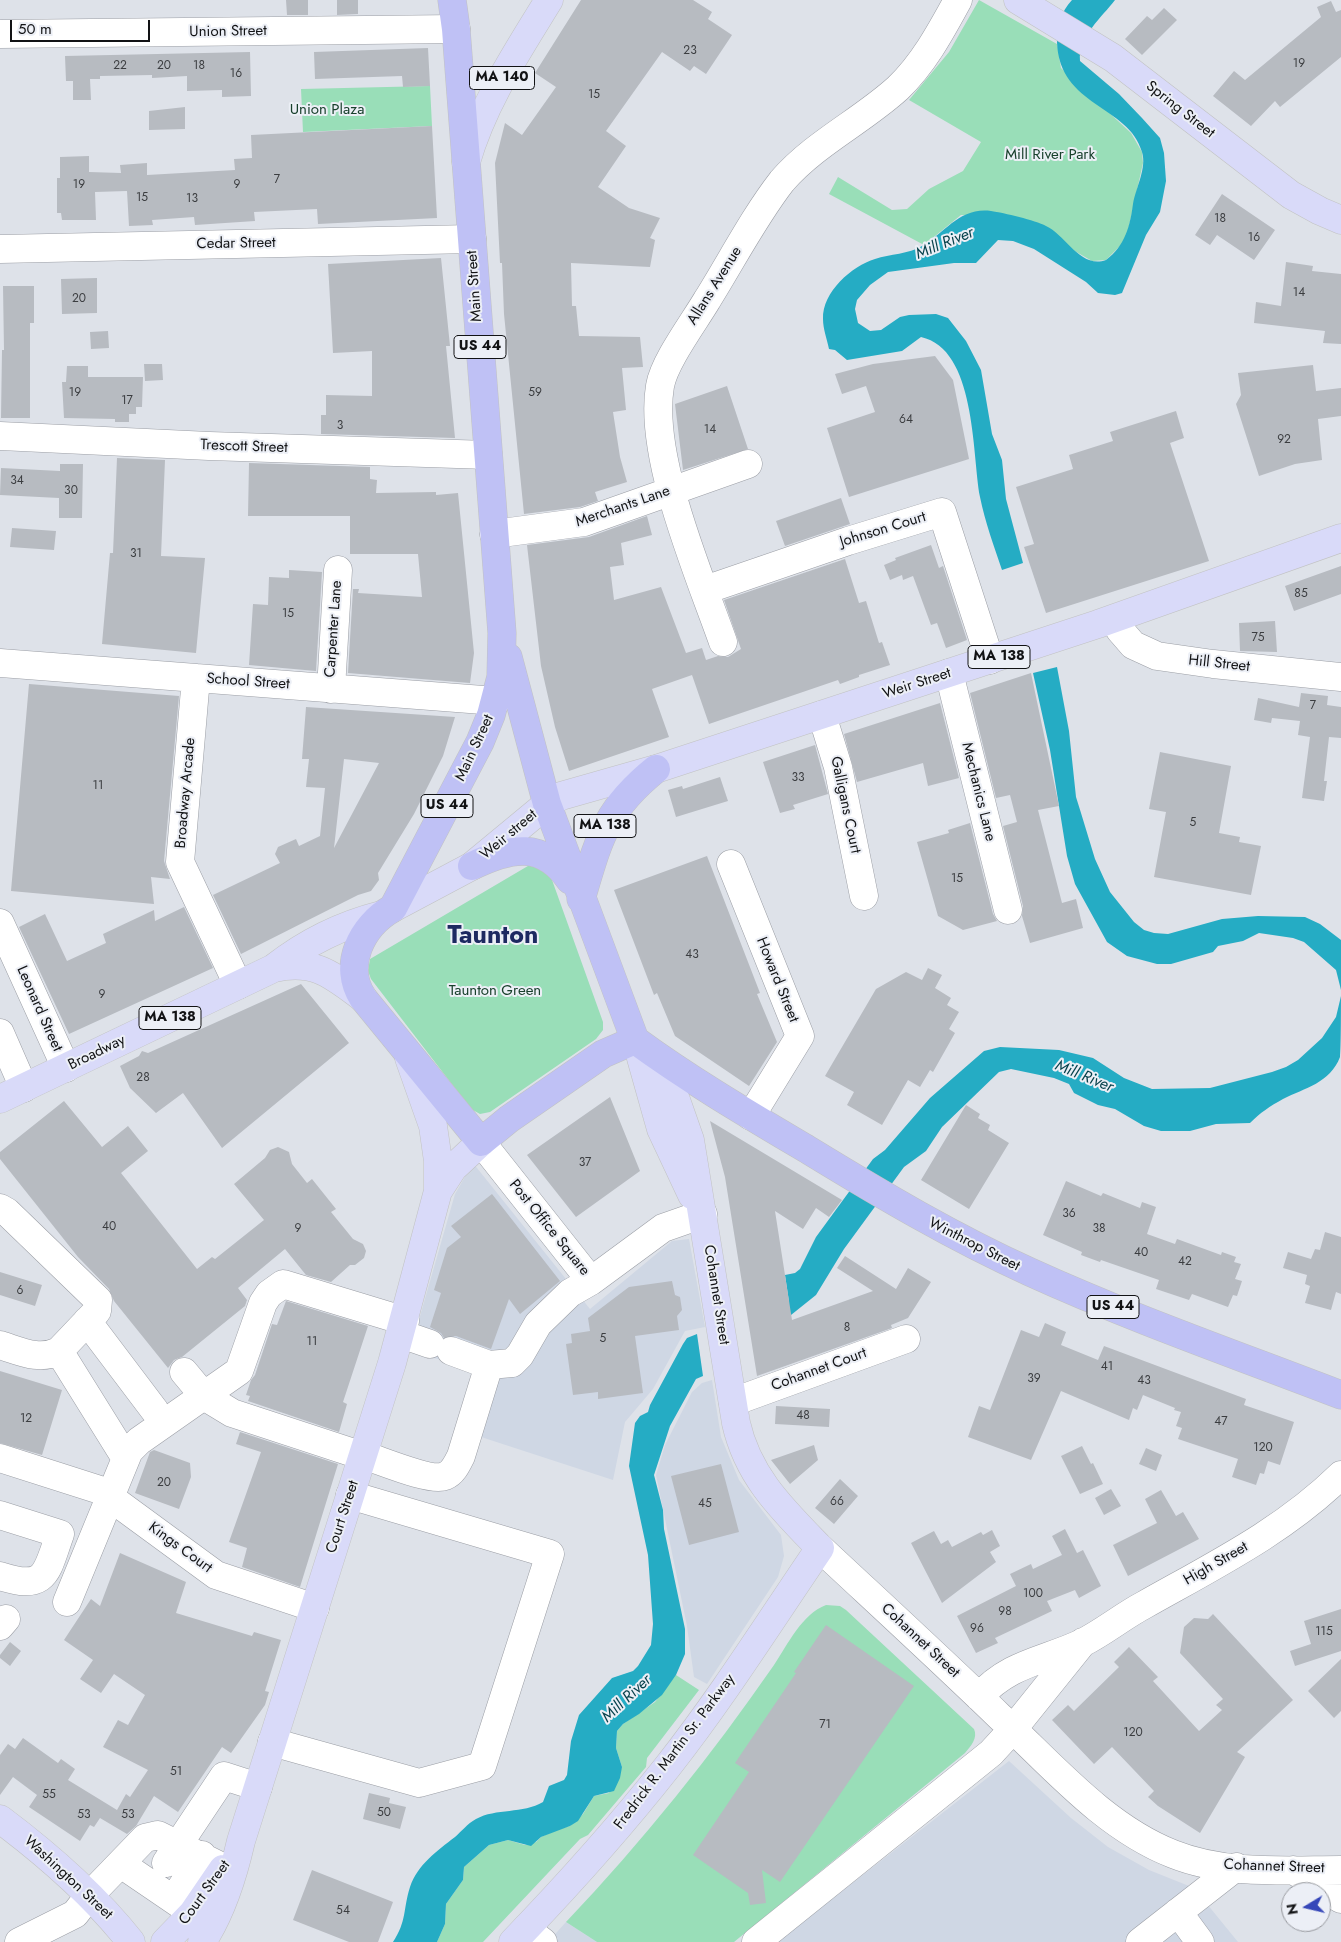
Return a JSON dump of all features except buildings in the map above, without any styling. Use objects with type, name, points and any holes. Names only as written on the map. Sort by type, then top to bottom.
[{"type":"highway","name":"Main Street","points":[[387,912],[480,742],[496,701],[502,662],[502,633],[456,29],[452,0]]},
{"type":"highway","name":"Main Street","points":[[502,633],[547,804]]},
{"type":"highway","points":[[496,701],[503,705],[516,720],[534,757]]},
{"type":"highway","name":"MA 138","points":[[581,899],[596,846],[606,824],[628,794],[656,769]]},
{"type":"highway","name":"US 44","points":[[547,804],[635,1040]]},
{"type":"highway","points":[[472,866],[495,856],[512,852],[527,851],[543,854],[558,865],[581,899]]},
{"type":"highway","name":"US 44","points":[[387,912],[361,942],[354,955],[353,977],[363,998],[481,1142]]},
{"type":"highway","points":[[481,1142],[509,1118],[603,1054],[635,1040]]},
{"type":"highway","name":"Winthrop Street","points":[[635,1040],[689,1078],[751,1116],[893,1202],[963,1241],[1031,1273],[1341,1395]]},
{"type":"main road","name":"Spring Street","points":[[1027,5],[1105,53],[1284,191],[1305,204],[1341,220]]},
{"type":"main road","name":"MA 140","points":[[466,162],[476,130],[490,99],[541,7]]},
{"type":"main road","name":"Weir Street","points":[[547,804],[561,796],[656,769],[1114,619],[1341,538]]},
{"type":"main road","name":"Weir street","points":[[472,866],[547,804]]},
{"type":"main road","name":"MA 138","points":[[387,912],[472,866]]},
{"type":"main road","name":"Broadway","points":[[0,1099],[274,968],[310,942],[362,920],[387,912]]},
{"type":"main road","name":"Broadway","points":[[274,968],[293,965],[318,968],[363,998]]},
{"type":"main road","name":"Cohannet Street","points":[[635,1040],[661,1130],[678,1168],[703,1214],[740,1440],[756,1475],[777,1504],[820,1548]]},
{"type":"main road","name":"Court Street","points":[[202,1942],[226,1892],[403,1327],[438,1191],[438,1161],[433,1126],[406,1050]]},
{"type":"main road","name":"Court Street","points":[[438,1191],[453,1168],[481,1142]]},
{"type":"main road","name":"Fredrick R. Martin Sr. Parkway","points":[[527,1938],[668,1766],[732,1678],[820,1548]]},
{"type":"main road","name":"Washington Street","points":[[0,1819],[53,1861],[89,1896],[131,1942]]},
{"type":"main road","name":"Court Street","points":[[165,1942],[183,1906],[213,1861],[241,1840]]},
{"type":"street","name":"Allans Avenue","points":[[723,642],[671,490],[662,444],[659,394],[662,377],[685,336],[782,181],[801,161],[891,94],[908,78],[930,48],[958,0]]},
{"type":"street","name":"Union Street","points":[[0,34],[456,29]]},
{"type":"street","name":"Cedar Street","points":[[0,249],[472,239]]},
{"type":"street","name":"Trescott Street","points":[[0,436],[209,446],[488,455]]},
{"type":"street","name":"Merchants Lane","points":[[494,534],[584,522],[748,464]]},
{"type":"street","name":"Johnson Court","points":[[705,590],[839,544],[942,512],[990,660]]},
{"type":"street","name":"Carpenter Lane","points":[[331,688],[338,570]]},
{"type":"street","name":"Hill Street","points":[[1114,619],[1120,630],[1133,645],[1157,656],[1213,664],[1341,677]]},
{"type":"street","name":"School Street","points":[[0,662],[496,701]]},
{"type":"street","name":"Mechanics Lane","points":[[949,673],[1008,910]]},
{"type":"street","name":"Broadway Arcade","points":[[196,678],[180,862],[238,985]]},
{"type":"street","name":"Galligans Court","points":[[822,715],[838,767],[864,896]]},
{"type":"street","name":"Howard Street","points":[[731,864],[800,1036],[751,1116]]},
{"type":"street","name":"Leonard Street","points":[[1,930],[66,1068]]},
{"type":"street","points":[[0,1033],[24,1088]]},
{"type":"street","name":"Post Office Square","points":[[481,1142],[591,1281],[656,1232],[670,1225],[703,1214]]},
{"type":"street","points":[[0,1208],[7,1212],[96,1297],[98,1307],[58,1351],[51,1355],[35,1356],[0,1345]]},
{"type":"street","points":[[67,1602],[125,1457],[139,1441],[238,1371],[263,1303],[269,1294],[283,1284],[403,1327],[441,1348],[489,1365],[507,1364],[517,1359],[543,1318],[570,1293],[591,1281]]},
{"type":"street","points":[[87,1320],[155,1411]]},
{"type":"street","name":"Cohannet Court","points":[[733,1402],[906,1339]]},
{"type":"street","points":[[58,1351],[125,1457]]},
{"type":"street","points":[[184,1372],[204,1396],[239,1416],[432,1477],[447,1475],[454,1470],[461,1456],[489,1365]]},
{"type":"street","name":"Kings Court","points":[[0,1458],[82,1483],[109,1495],[216,1575],[315,1608]]},
{"type":"street","name":"High Street","points":[[979,1697],[992,1683],[1008,1672],[1083,1642],[1268,1533],[1308,1504],[1341,1475]]},
{"type":"street","points":[[272,1742],[419,1783],[482,1766],[550,1554],[350,1495]]},
{"type":"street","points":[[0,1516],[60,1534],[50,1562],[40,1577],[26,1583],[0,1576]]},
{"type":"street","name":"Cohannet Street","points":[[820,1548],[1084,1796],[1132,1832],[1174,1854],[1236,1868],[1341,1870]]},
{"type":"street","name":"High Street","points":[[756,1942],[980,1762],[1013,1729],[1083,1642]]},
{"type":"street","points":[[162,1868],[224,1776],[258,1787]]},
{"type":"street","points":[[19,1942],[75,1914],[89,1896],[145,1838],[158,1834],[162,1868],[183,1906]]},
{"type":"street","points":[[120,1864],[162,1868],[213,1861]]},
{"type":"street","points":[[1140,1942],[1236,1868]]},
{"type":"street","points":[[1292,1870],[1341,1899]]},
{"type":"street","points":[[1178,1912],[1200,1942]]},
{"type":"shaded area","points":[[473,1163],[590,1309],[672,1241],[689,1239],[705,1327],[685,1331],[653,1389],[625,1422],[613,1480],[475,1435],[476,1370],[410,1351],[455,1194]]},
{"type":"shaded area","points":[[712,1380],[721,1437],[739,1480],[781,1535],[784,1556],[778,1577],[707,1684],[694,1677],[687,1626],[656,1475],[665,1445],[692,1392],[702,1383]]},
{"type":"shaded area","points":[[1009,1761],[1071,1818],[1108,1847],[1149,1870],[1194,1888],[1238,1942],[777,1942]]},
{"type":"shaded area","points":[[566,1922],[597,1942],[548,1942]]},
{"type":"green space","name":"Mill River Park","points":[[979,0],[1057,44],[1061,68],[1131,133],[1142,152],[1143,163],[1127,235],[1122,244],[1106,260],[1092,261],[1014,216],[961,215],[924,245],[829,194],[838,177],[892,210],[907,209],[929,189],[963,171],[981,142],[909,100],[949,52]]},
{"type":"green space","name":"Union Plaza","points":[[430,86],[432,126],[303,132],[301,89]]},
{"type":"green space","name":"Taunton Green","points":[[533,863],[547,866],[603,1022],[603,1030],[596,1039],[490,1112],[480,1114],[471,1109],[371,979],[368,971],[370,959]]},
{"type":"green space","points":[[826,1605],[840,1606],[846,1610],[974,1729],[975,1736],[972,1745],[965,1753],[734,1942],[597,1942],[566,1922],[649,1829],[701,1765],[750,1699],[803,1622],[817,1609]]},
{"type":"green space","points":[[676,1675],[699,1690],[647,1758],[646,1767],[588,1835],[580,1839],[483,1942],[437,1942],[445,1924],[446,1904],[463,1880],[464,1867],[489,1845],[508,1840],[525,1845],[536,1842],[541,1837],[556,1830],[570,1826],[583,1814],[594,1796],[609,1793],[622,1767],[616,1748],[617,1731],[623,1724],[655,1702]]},
{"type":"water","name":"Mill River","points":[[1072,0],[1115,0],[1087,36],[1080,52],[1080,61],[1119,94],[1142,118],[1160,138],[1164,153],[1166,181],[1160,212],[1146,235],[1122,293],[1115,295],[1098,293],[1086,282],[1034,249],[1013,241],[998,240],[976,263],[954,263],[888,272],[870,285],[857,300],[855,309],[858,323],[870,331],[881,330],[900,317],[936,314],[948,318],[966,341],[981,370],[992,434],[1002,460],[1006,499],[1023,563],[1002,570],[980,497],[968,405],[962,381],[952,361],[939,345],[921,337],[902,351],[847,360],[835,350],[829,349],[823,323],[824,309],[827,299],[840,282],[866,262],[917,249],[962,217],[980,211],[1004,213],[1046,226],[1088,260],[1106,260],[1118,248],[1126,235],[1130,220],[1142,171],[1142,152],[1135,136],[1124,124],[1081,93],[1069,80],[1061,63],[1057,42],[1058,30],[1062,14]]},
{"type":"water","points":[[1057,667],[1069,731],[1076,797],[1095,859],[1110,892],[1134,922],[1144,930],[1168,934],[1222,919],[1258,916],[1305,917],[1320,924],[1341,940],[1341,990],[1336,970],[1304,942],[1293,938],[1259,933],[1243,941],[1218,946],[1213,952],[1171,964],[1157,964],[1127,956],[1107,942],[1075,884],[1067,856],[1050,750],[1033,673]]},
{"type":"water","name":"Mill River","points":[[1341,996],[1340,1057],[1336,1066],[1316,1084],[1274,1104],[1250,1123],[1216,1124],[1190,1131],[1161,1131],[1144,1126],[1115,1109],[1098,1105],[1074,1093],[1069,1084],[1054,1078],[1011,1069],[999,1072],[942,1127],[926,1151],[904,1167],[844,1249],[816,1295],[786,1319],[789,1302],[785,1275],[795,1273],[800,1269],[816,1237],[873,1159],[885,1150],[930,1098],[984,1051],[1000,1047],[1059,1050],[1093,1058],[1124,1078],[1152,1089],[1210,1088],[1272,1072],[1298,1060],[1322,1038],[1336,1017]]},
{"type":"water","name":"Mill River","points":[[697,1334],[703,1376],[696,1379],[670,1426],[654,1475],[663,1510],[664,1529],[685,1629],[685,1654],[676,1675],[662,1695],[639,1714],[623,1724],[617,1731],[616,1748],[622,1767],[620,1778],[614,1791],[594,1796],[578,1821],[541,1837],[531,1846],[508,1840],[489,1845],[464,1867],[463,1880],[446,1904],[445,1924],[437,1942],[393,1942],[401,1928],[413,1879],[423,1865],[476,1819],[492,1813],[535,1806],[543,1802],[549,1786],[564,1780],[567,1775],[571,1741],[579,1715],[612,1678],[633,1671],[651,1645],[653,1624],[648,1555],[629,1466],[635,1423],[640,1416],[648,1412],[687,1338]]},
{"type":"district","name":"Taunton","points":[[493,937]]}]
